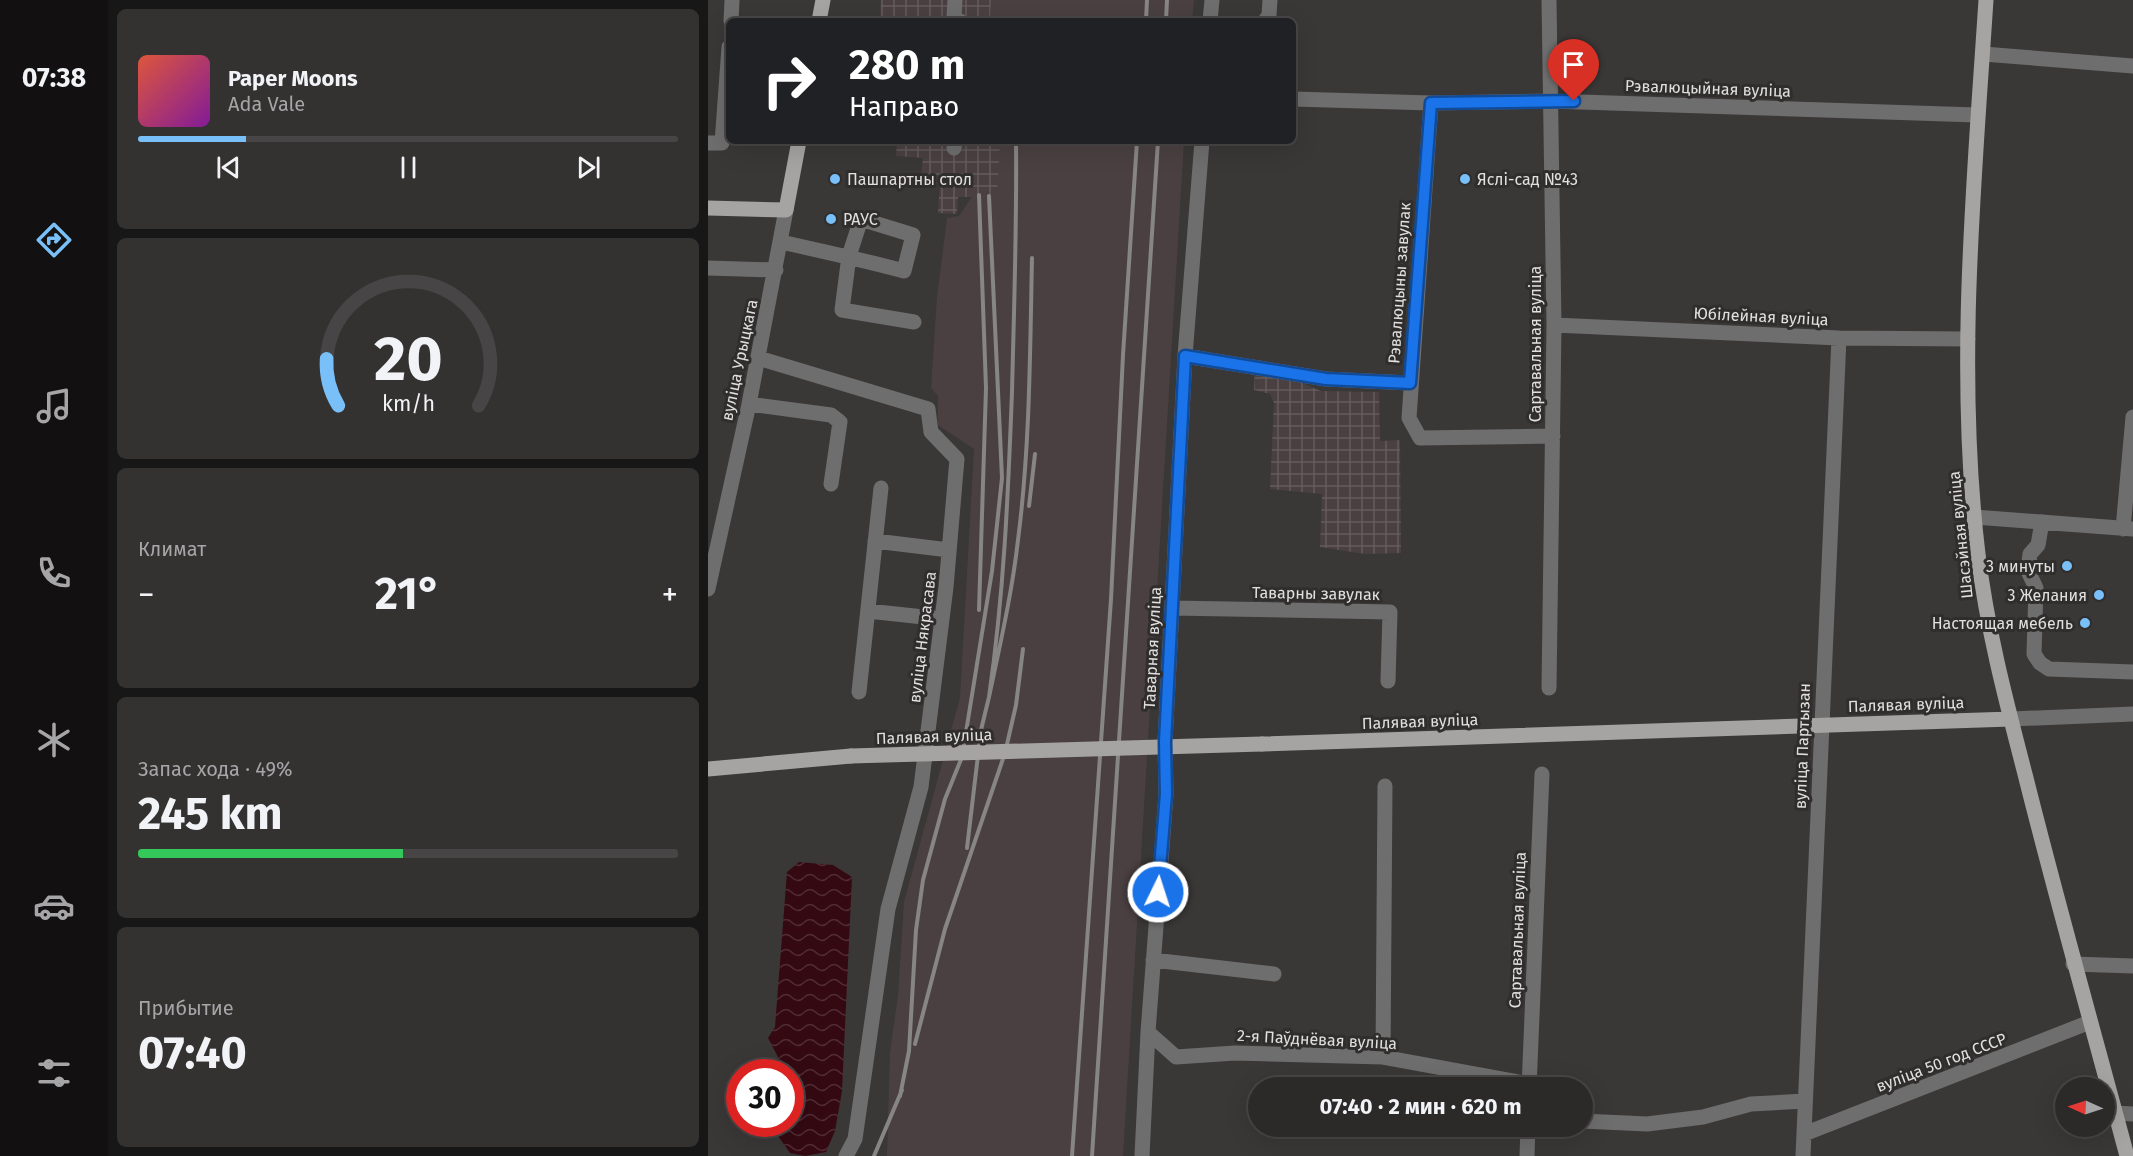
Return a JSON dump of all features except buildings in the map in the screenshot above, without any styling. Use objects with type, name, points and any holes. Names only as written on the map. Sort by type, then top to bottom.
[{"type":"main road","points":[[820,18],[823,0]]},
{"type":"main road","name":"Шасэйная вуліца","points":[[1986,0],[1977,115],[1968,339],[1970,465],[1974,517],[1986,604],[2011,719],[2073,964],[2105,1077]]},
{"type":"main road","name":"вуліца Урыцкага","points":[[786,210],[797,144]]},
{"type":"main road","points":[[708,208],[786,210]]},
{"type":"main road","name":"Палявая вуліца","points":[[708,769],[851,756],[2011,719]]},
{"type":"main road","name":"Шасэйная вуліца","points":[[2115,1113],[2127,1156]]},
{"type":"street","points":[[955,0],[956,18]]},
{"type":"street","points":[[1210,18],[1212,0]]},
{"type":"street","points":[[1267,18],[1270,0]]},
{"type":"street","name":"Сартавальная вуліца","points":[[1549,0],[1554,324],[1549,688]]},
{"type":"street","points":[[731,18],[732,1]]},
{"type":"street","points":[[1983,54],[2133,66]]},
{"type":"street","points":[[708,143],[722,143],[726,93]]},
{"type":"street","name":"Рэвалюцыйная вуліца","points":[[1296,99],[1431,103],[1550,100],[1977,115]]},
{"type":"street","name":"Рэвалюцыны завулак","points":[[1431,103],[1409,418],[1420,438],[1553,436]]},
{"type":"street","name":"Таварная вуліца","points":[[1142,1156],[1148,1032],[1166,794],[1165,742],[1185,356],[1202,144]]},
{"type":"street","name":"вуліца Урыцкага","points":[[708,587],[749,404],[786,210]]},
{"type":"street","points":[[781,242],[849,256],[842,310],[914,322]]},
{"type":"street","points":[[708,268],[776,270]]},
{"type":"street","name":"Юбілейная вуліца","points":[[1554,324],[1839,338],[1968,339]]},
{"type":"street","name":"вуліца Партызан","points":[[1803,1156],[1839,338]]},
{"type":"street","points":[[1185,356],[1326,379],[1410,383]]},
{"type":"street","name":"вуліца Някрасава","points":[[758,358],[928,409],[931,432],[957,459],[950,550],[921,787],[888,909],[855,1140],[846,1156]]},
{"type":"street","points":[[749,404],[831,415],[840,422],[831,484]]},
{"type":"street","points":[[1974,517],[2128,529],[2133,417]]},
{"type":"street","points":[[859,692],[881,488]]},
{"type":"street","points":[[2042,522],[2038,545],[2030,554],[2028,571],[2036,588],[2034,654],[2040,663],[2049,669],[2133,672]]},
{"type":"street","points":[[875,541],[950,550]]},
{"type":"street","name":"Таварны завулак","points":[[1172,608],[1390,612],[1388,681]]},
{"type":"street","points":[[868,611],[942,619]]},
{"type":"street","name":"Палявая вуліца","points":[[2011,719],[2133,714]]},
{"type":"street","name":"Сартавальная вуліца","points":[[1529,1077],[1542,774]]},
{"type":"street","points":[[1383,1057],[1385,786]]},
{"type":"street","points":[[1153,960],[1274,974]]},
{"type":"street","points":[[2073,964],[2133,966]]},
{"type":"street","name":"вуліца 50 год СССР","points":[[1804,1134],[2090,1022]]},
{"type":"street","name":"2-я Паўднёвая вуліца","points":[[1148,1032],[1176,1057],[1235,1053],[1383,1057],[1487,1077]]},
{"type":"street","points":[[1593,1121],[1647,1124],[1704,1117],[1751,1104],[1805,1101]]},
{"type":"street","points":[[2115,1113],[2133,1114]]},
{"type":"street","points":[[1527,1156],[1528,1137]]},
{"type":"shaded area","points":[[881,0],[991,0],[990,18],[880,18]]},
{"type":"shaded area","points":[[991,0],[1194,0],[1192,18],[990,18]]},
{"type":"shaded area","points":[[897,144],[1000,144],[997,197],[958,197],[957,214],[938,213],[940,184],[920,183],[923,158],[896,156]]},
{"type":"shaded area","points":[[976,144],[1184,144],[1123,1156],[887,1156],[890,1053],[898,995],[904,902],[960,698],[974,449],[938,425],[938,396],[931,388],[937,297],[947,218],[959,216],[973,195]]},
{"type":"shaded area","points":[[1255,369],[1287,376],[1321,391],[1379,392],[1380,441],[1400,440],[1401,553],[1365,554],[1320,547],[1322,494],[1270,489],[1274,403],[1270,394],[1254,390]]},
{"type":"water","points":[[799,862],[833,865],[852,877],[842,1091],[835,1131],[826,1152],[805,1156],[790,1153],[779,1137],[804,1137],[804,1059],[778,1059],[768,1038],[775,1027],[787,872]]},
{"type":"railway","points":[[1146,18],[1147,0]]},
{"type":"railway","points":[[1166,18],[1167,0]]},
{"type":"railway","points":[[1016,144],[1009,469],[1002,582],[989,697],[1012,580],[1022,505],[1029,399],[1032,258]]},
{"type":"railway","points":[[1072,1156],[1111,599],[1123,355],[1137,144]]},
{"type":"railway","points":[[1092,1156],[1158,144]]},
{"type":"railway","points":[[979,195],[986,388],[979,610]]},
{"type":"railway","points":[[900,1096],[909,1051],[916,930],[923,880],[945,799],[962,757],[992,571],[1002,478],[989,196]]},
{"type":"railway","points":[[1029,506],[1035,454]]},
{"type":"railway","points":[[915,1044],[945,929],[1005,753],[1016,705],[1023,649]]},
{"type":"railway","points":[[967,848],[981,730],[989,697]]},
{"type":"railway","points":[[874,1156],[902,1090]]},
{"type":"place","name":"Пашпартны стол","points":[[835,179]]},
{"type":"place","name":"Яслі-сад №43","points":[[1465,179]]},
{"type":"place","name":"РАУС","points":[[831,219]]},
{"type":"place","name":"3 минуты","points":[[2067,566]]},
{"type":"place","name":"3 Желания","points":[[2099,595]]},
{"type":"place","name":"Настоящая мебель","points":[[2085,623]]},
{"type":"route","points":[[1158,892],[1166,794],[1165,742],[1185,356],[1326,379],[1410,383],[1431,103],[1574,101]]}]
